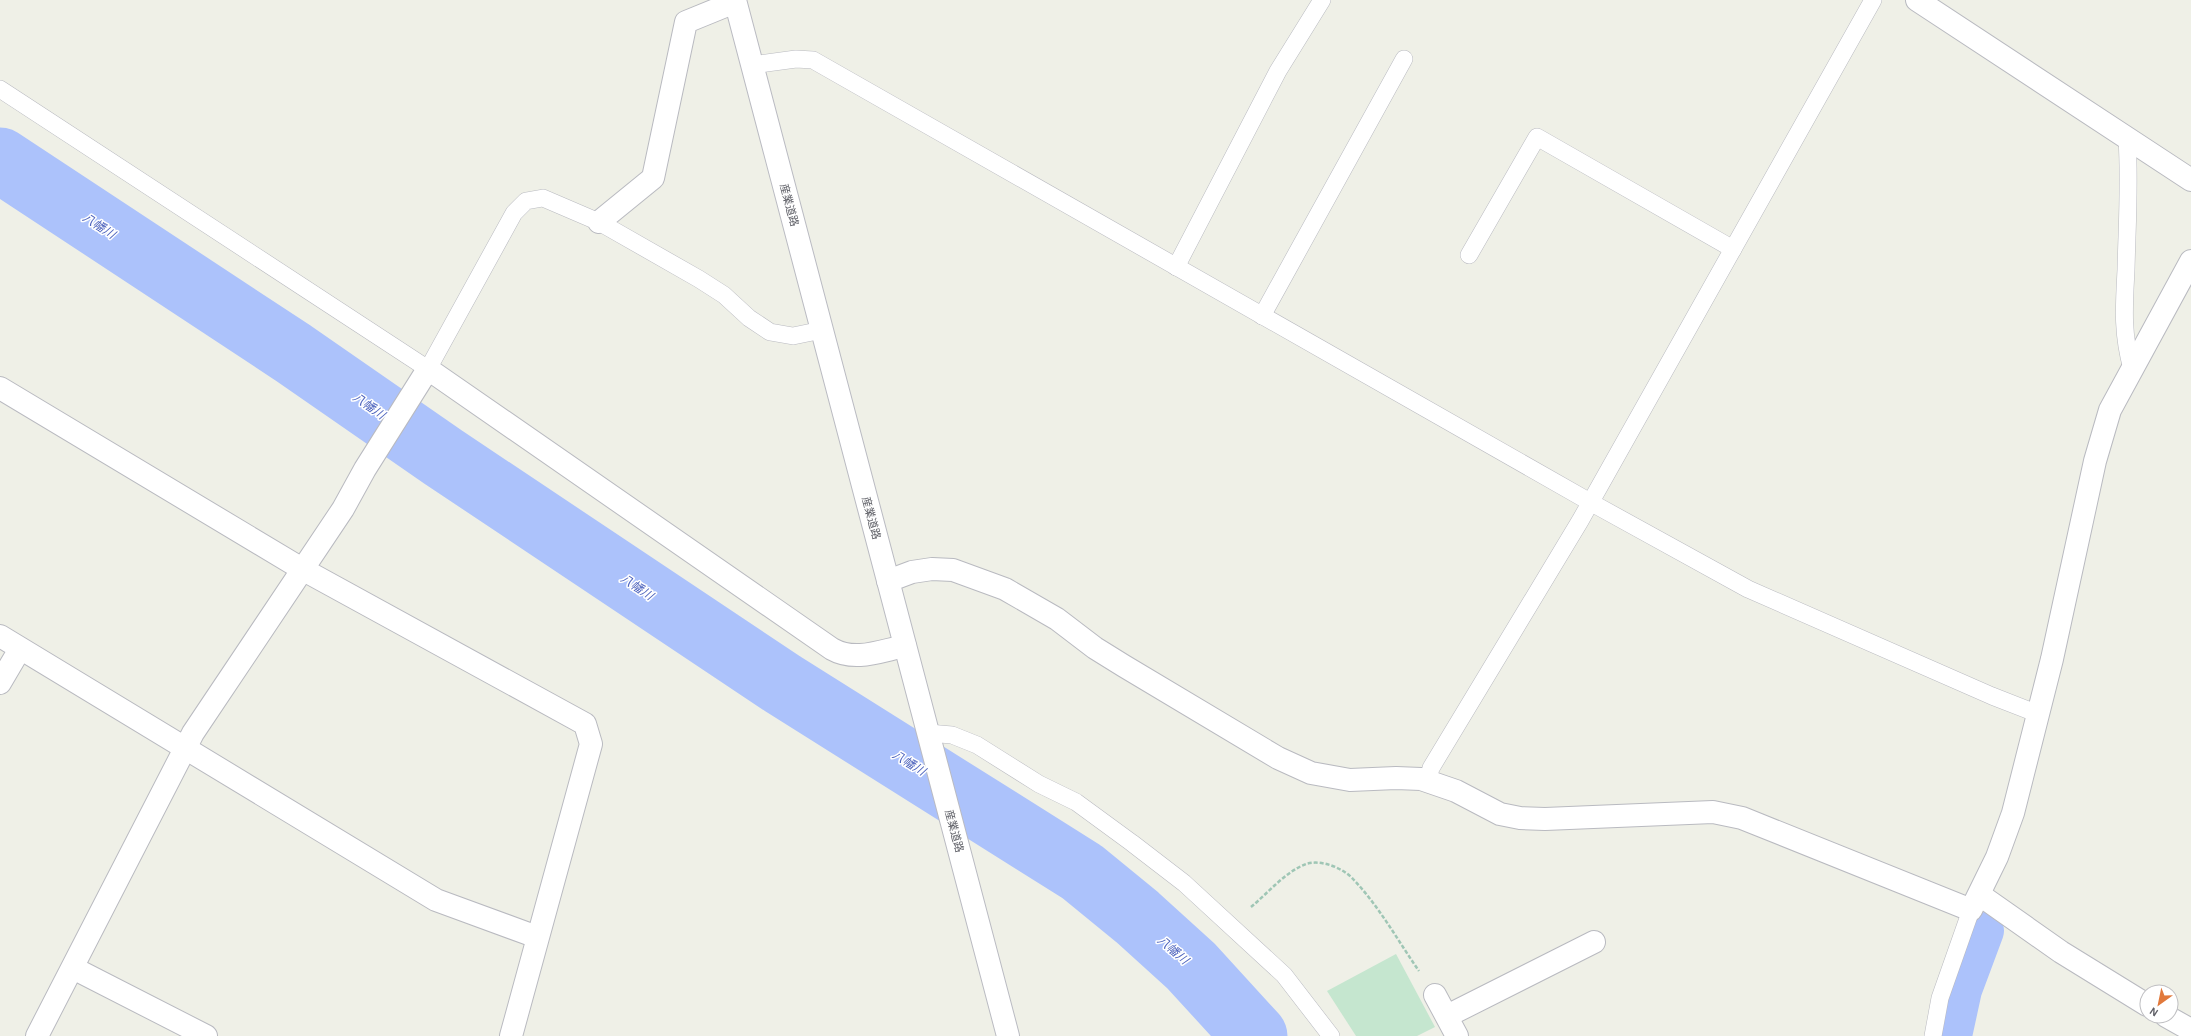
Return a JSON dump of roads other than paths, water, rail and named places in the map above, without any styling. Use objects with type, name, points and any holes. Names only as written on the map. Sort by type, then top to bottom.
[{"type":"street","points":[[1917,0],[2191,180]]},
{"type":"street","points":[[598,222],[653,178],[686,22],[735,1]]},
{"type":"street","name":"産業道路","points":[[735,1],[1008,1036]]},
{"type":"street","points":[[1975,902],[1997,857],[2012,813],[2052,659],[2095,461],[2110,410],[2191,261]]},
{"type":"street","points":[[37,1036],[193,733],[343,509],[365,469],[426,375],[841,655],[855,657],[905,646]]},
{"type":"street","points":[[0,388],[302,569],[585,724],[591,744],[511,1036]]},
{"type":"street","points":[[888,581],[912,572],[932,569],[953,570],[1005,589],[1057,619],[1112,659],[1278,758],[1311,773],[1350,780],[1396,778],[1428,780],[1456,791],[1500,814],[1520,818],[1545,819],[1700,812],[1726,814],[1742,818],[1975,902],[2061,952],[2139,1000]]},
{"type":"street","points":[[0,636],[436,900],[537,937]]},
{"type":"street","points":[[0,683],[20,649]]},
{"type":"street","points":[[1447,1016],[1594,942]]},
{"type":"street","points":[[73,968],[206,1036]]},
{"type":"street","points":[[1435,995],[1457,1036]]},
{"type":"street","points":[[2179,1023],[2191,1030]]},
{"type":"lane","points":[[1176,267],[1278,71],[1322,0]]},
{"type":"lane","points":[[1428,780],[1431,768],[1590,502],[1873,0]]},
{"type":"lane","points":[[752,65],[796,58],[813,60],[1590,502],[1748,589],[1992,696],[2038,714]]},
{"type":"lane","points":[[1262,316],[1404,59]]},
{"type":"lane","points":[[0,89],[426,375],[514,213],[526,201],[544,198],[598,222],[699,279],[724,295],[749,318],[770,332],[793,336],[822,330]]},
{"type":"lane","points":[[1469,255],[1537,137],[1733,249]]},
{"type":"lane","points":[[2127,139],[2129,168],[2123,319],[2125,345],[2132,369]]},
{"type":"lane","points":[[928,733],[952,735],[978,744],[1039,784],[1076,802],[1184,883],[1284,975],[1331,1036]]},
{"type":"lane","points":[[1933,1036],[1940,998],[1975,902]]},
{"type":"waterway","name":"八幡川","points":[[0,160],[293,353],[443,457],[783,684],[1082,872],[1137,917],[1191,966],[1255,1036]]},
{"type":"waterway","points":[[1953,1036],[1963,990],[1985,931]]}]
